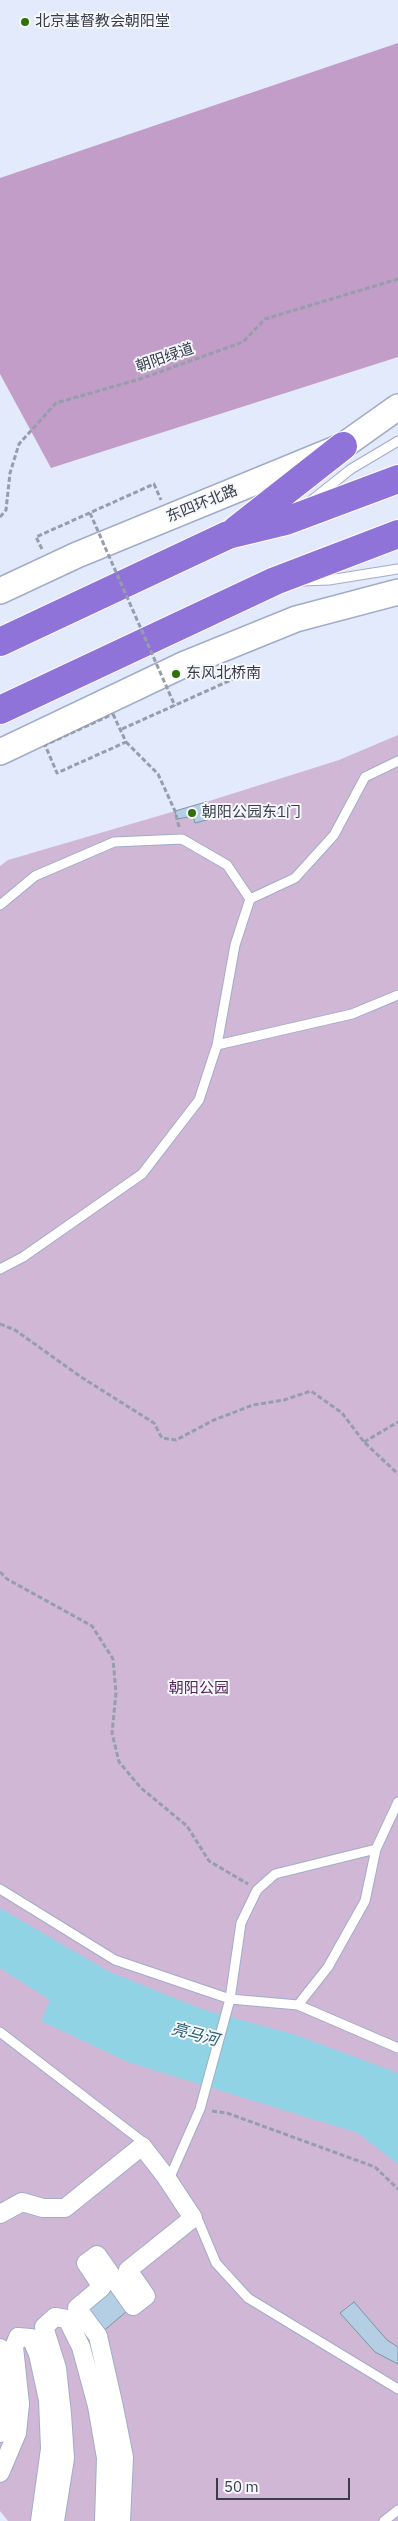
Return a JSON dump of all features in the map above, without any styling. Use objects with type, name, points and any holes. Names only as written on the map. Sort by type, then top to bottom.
[{"type":"highway","points":[[228,535],[343,446]]},
{"type":"highway","points":[[0,642],[228,535],[286,521],[398,479]]},
{"type":"highway","points":[[0,710],[275,581],[398,534]]},
{"type":"street","name":"东四环北路","points":[[0,591],[77,555],[343,446],[398,407]]},
{"type":"street","points":[[0,752],[185,664],[296,619],[398,592]]},
{"type":"street","points":[[0,2214],[22,2202],[43,2208],[65,2208],[142,2146],[166,2177],[193,2218],[128,2270],[146,2296],[133,2306],[97,2255],[86,2263],[102,2287],[77,2308],[98,2336],[114,2407],[124,2457],[121,2521]]},
{"type":"street","points":[[55,2521],[65,2458],[56,2368],[44,2327],[55,2316],[67,2319],[81,2347],[97,2406],[106,2458],[104,2521]]},
{"type":"street","points":[[0,2473],[17,2433],[20,2404],[14,2347],[18,2337],[31,2338],[38,2354],[48,2400],[50,2449],[40,2521]]},
{"type":"street","points":[[0,2348],[3,2400],[3,2417],[0,2433]]},
{"type":"lane","points":[[286,521],[351,468],[398,441]]},
{"type":"lane","points":[[275,581],[328,580],[398,570]]},
{"type":"lane","points":[[0,1269],[23,1257],[142,1174],[199,1100],[217,1045],[235,945],[250,899],[295,878],[334,835],[365,777],[398,761]]},
{"type":"lane","points":[[0,905],[34,876],[114,842],[182,839],[227,865],[250,899]]},
{"type":"lane","points":[[217,1045],[352,1014],[398,996]]},
{"type":"lane","points":[[298,2005],[328,1967],[365,1901],[376,1849],[398,1802]]},
{"type":"lane","points":[[170,2177],[204,2096],[230,1999],[241,1923],[257,1890],[275,1874],[376,1849]]},
{"type":"lane","points":[[0,1889],[115,1960],[230,1999],[298,2005],[398,2048]]},
{"type":"lane","points":[[0,2032],[147,2145],[196,2216],[216,2263],[248,2298],[398,2389]]},
{"type":"lane","points":[[384,2521],[398,2510]]},
{"type":"path","name":"朝阳绿道","points":[[0,517],[6,510],[10,473],[19,444],[56,403],[140,379],[243,342],[265,319],[398,279]]},
{"type":"path","points":[[36,537],[154,484]]},
{"type":"path","points":[[90,513],[175,706]]},
{"type":"path","points":[[122,729],[240,676]]},
{"type":"path","points":[[126,742],[58,773],[45,745],[113,714],[122,729],[126,742],[158,774],[175,811],[182,839]]},
{"type":"path","points":[[0,1324],[15,1330],[81,1377],[154,1422],[162,1438],[176,1440],[214,1420],[253,1405],[284,1400],[311,1391],[342,1413],[364,1442],[398,1474]]},
{"type":"path","points":[[364,1442],[398,1422]]},
{"type":"path","points":[[0,1572],[7,1580],[92,1626],[113,1659],[116,1694],[112,1733],[119,1762],[141,1788],[187,1826],[209,1861],[257,1890]]},
{"type":"path","points":[[200,2109],[227,2113],[375,2167],[398,2189]]},
{"type":"green space","name":"朝阳公园","points":[[398,735],[398,2521],[8,2521],[0,2511],[0,866],[8,860],[206,802],[339,760]]},
{"type":"shaded area","points":[[398,43],[398,357],[51,468],[0,374],[0,178]]},
{"type":"water","name":"亮马河","points":[[0,1908],[110,1972],[202,2009],[296,2035],[398,2073],[398,2164],[358,2133],[128,2062],[41,2021],[50,2000],[0,1968]]},
{"type":"building","name":"朝阳公园东1门","points":[[206,802],[210,819],[195,823],[193,816],[177,819],[175,811]]},
{"type":"building","points":[[97,2255],[133,2306],[101,2333],[77,2308],[102,2287]]},
{"type":"building","points":[[354,2302],[387,2340],[398,2347],[398,2364],[375,2352],[340,2313]]},
{"type":"place","name":"北京基督教会朝阳堂","points":[[25,22]]},
{"type":"place","name":"东风北桥南","points":[[176,674]]},
{"type":"place","name":"朝阳公园东1门","points":[[192,813]]}]
